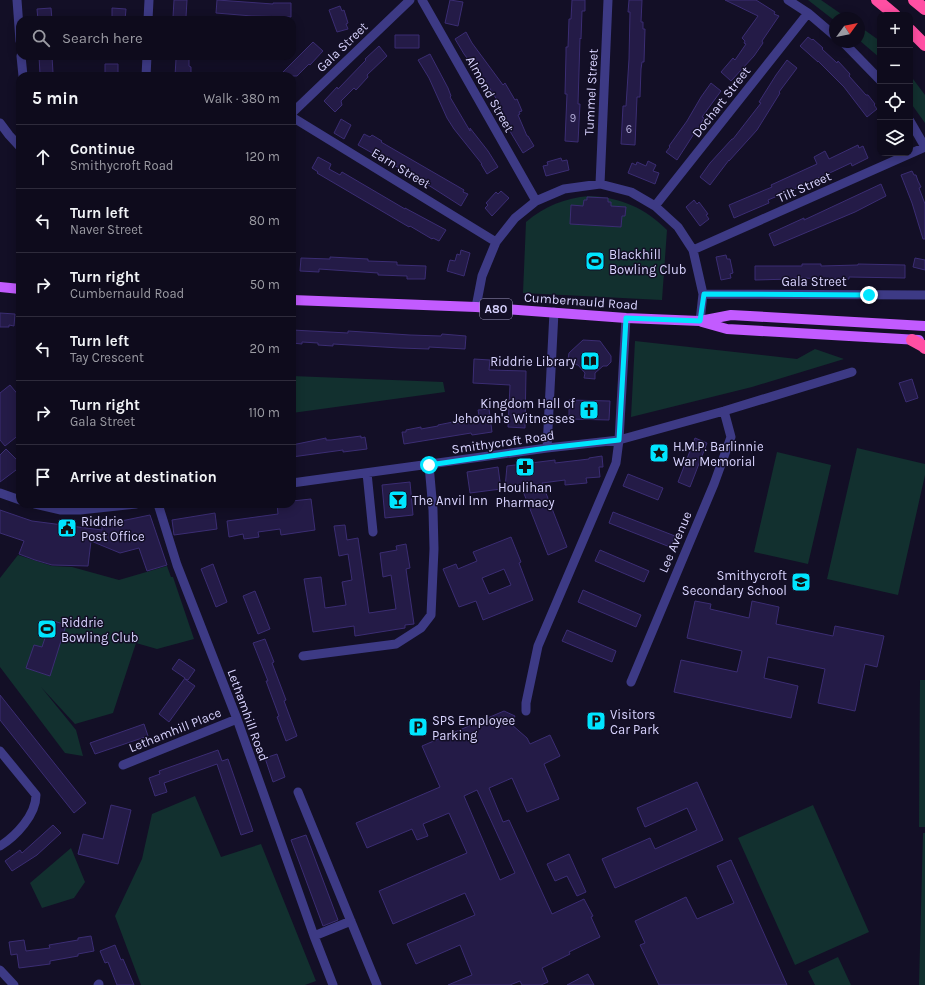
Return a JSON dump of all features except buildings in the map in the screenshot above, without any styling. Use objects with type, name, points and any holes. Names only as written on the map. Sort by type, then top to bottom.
[{"type":"highway","points":[[877,0],[892,12]]},
{"type":"highway","points":[[914,0],[925,9]]},
{"type":"highway","points":[[913,33],[925,45]]},
{"type":"highway","points":[[912,340],[925,348]]},
{"type":"main road","points":[[0,287],[16,288]]},
{"type":"main road","name":"Cumbernauld Road","points":[[296,300],[554,312],[626,318],[700,321],[731,315],[925,326]]},
{"type":"main road","name":"Cumbernauld Road","points":[[700,321],[727,329],[925,340]]},
{"type":"street","points":[[17,0],[18,16]]},
{"type":"street","points":[[148,16],[149,0]]},
{"type":"street","name":"Gala Street","points":[[296,108],[410,0]]},
{"type":"street","name":"Almond Street","points":[[422,0],[536,201]]},
{"type":"street","name":"Tummel Street","points":[[600,184],[608,0]]},
{"type":"street","points":[[788,0],[808,13],[829,31]]},
{"type":"street","name":"Dochart Street","points":[[655,206],[808,13]]},
{"type":"street","points":[[849,48],[877,77]]},
{"type":"street","points":[[21,60],[23,72]]},
{"type":"street","points":[[146,72],[147,60]]},
{"type":"street","name":"Earn Street","points":[[296,119],[496,242]]},
{"type":"street","points":[[0,123],[8,135],[16,143]]},
{"type":"street","points":[[913,126],[925,147]]},
{"type":"street","name":"Tilt Street","points":[[693,250],[925,147]]},
{"type":"street","points":[[476,308],[482,276],[496,242],[515,218],[536,201],[564,189],[600,184],[631,192],[655,206],[678,227],[693,250],[704,294],[700,321]]},
{"type":"street","name":"Gala Street","points":[[704,294],[925,295]]},
{"type":"street","points":[[547,448],[554,312]]},
{"type":"street","points":[[526,711],[526,702],[538,646],[616,463],[619,440],[626,318]]},
{"type":"street","name":"Smithycroft Road","points":[[296,482],[547,448],[619,440],[724,411],[852,372]]},
{"type":"street","name":"Lee Avenue","points":[[631,682],[714,484],[731,437],[724,411]]},
{"type":"street","points":[[303,656],[396,644],[421,628],[431,615],[434,535],[429,465]]},
{"type":"street","points":[[367,473],[372,532]]},
{"type":"street","points":[[0,493],[16,499]]},
{"type":"street","points":[[52,508],[61,510],[98,508]]},
{"type":"street","name":"Lethamhill Road","points":[[159,508],[177,565],[237,719],[314,936],[333,985]]},
{"type":"street","name":"Lethamhill Place","points":[[123,765],[237,719]]},
{"type":"street","points":[[0,751],[36,795],[36,803],[20,830],[0,846]]},
{"type":"street","points":[[298,792],[377,985]]},
{"type":"street","points":[[314,936],[351,921]]},
{"type":"street","points":[[0,970],[14,985]]},
{"type":"green space","points":[[808,0],[821,0],[838,12],[829,12],[829,16]]},
{"type":"green space","points":[[865,30],[877,39],[877,55],[865,45]]},
{"type":"green space","points":[[913,79],[925,95],[925,123],[913,106]]},
{"type":"green space","name":"Blackhill Bowling Club","points":[[589,196],[622,201],[641,210],[659,222],[667,230],[662,300],[523,293],[526,222],[540,211],[548,207],[564,201]]},
{"type":"green space","points":[[635,341],[797,359],[815,349],[844,359],[752,387],[631,417]]},
{"type":"green space","points":[[296,376],[443,382],[445,392],[296,412]]},
{"type":"green space","points":[[857,448],[925,464],[925,475],[898,595],[827,579]]},
{"type":"green space","points":[[777,452],[831,465],[808,564],[754,552]]},
{"type":"green space","points":[[18,555],[52,566],[72,567],[119,580],[167,566],[171,577],[173,577],[194,639],[157,649],[136,643],[113,713],[75,724],[41,687],[76,730],[83,756],[65,753],[0,667],[0,578]]},
{"type":"green space","points":[[920,680],[925,680],[925,827],[919,827]]},
{"type":"green space","points":[[195,796],[221,857],[261,844],[316,981],[305,985],[141,985],[115,916],[142,859],[152,814]]},
{"type":"green space","points":[[813,805],[869,932],[795,965],[738,838]]},
{"type":"green space","points":[[923,833],[925,833],[925,985],[919,985]]},
{"type":"green space","points":[[71,848],[85,882],[74,898],[42,908],[30,883]]},
{"type":"green space","points":[[838,957],[851,985],[815,985],[808,971]]},
{"type":"place","name":"Blackhill Bowling Club","points":[[595,261]]},
{"type":"place","name":"Riddrie Library","points":[[590,361]]},
{"type":"place","name":"Kingdom Hall of Jehovah's Witnesses","points":[[589,410]]},
{"type":"place","name":"H.M.P. Barlinnie War Memorial","points":[[659,453]]},
{"type":"place","name":"Houlihan Pharmacy","points":[[525,467]]},
{"type":"place","name":"The Anvil Inn","points":[[398,500]]},
{"type":"place","name":"Riddrie Post Office","points":[[67,528]]},
{"type":"place","name":"Smithycroft Secondary School","points":[[801,582]]},
{"type":"place","name":"Riddrie Bowling Club","points":[[47,629]]},
{"type":"place","name":"Visitors Car Park","points":[[596,721]]},
{"type":"place","name":"SPS Employee Parking","points":[[418,727]]},
{"type":"route","points":[[429,465],[547,448],[619,440],[626,318],[700,321],[704,294],[869,295]]}]
